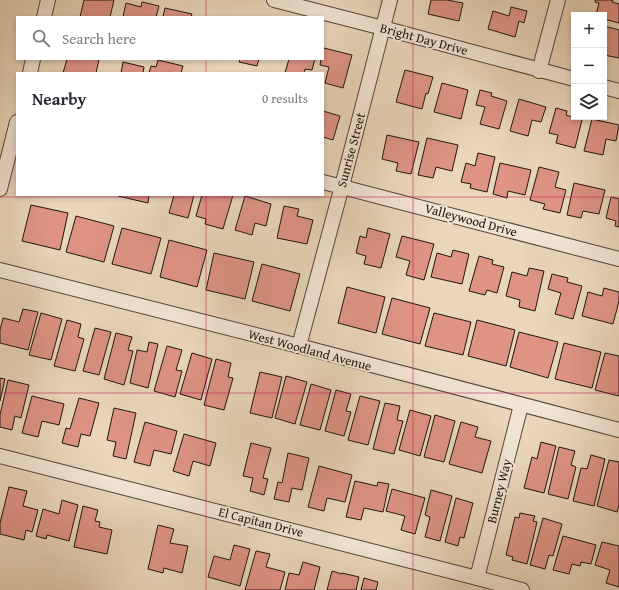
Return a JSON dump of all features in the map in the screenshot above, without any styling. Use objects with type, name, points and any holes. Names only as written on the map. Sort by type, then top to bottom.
[{"type":"street","points":[[44,16],[48,0]]},
{"type":"street","name":"Bright Day Drive","points":[[274,0],[571,79]]},
{"type":"street","name":"Sunrise Street","points":[[299,346],[390,0]]},
{"type":"street","points":[[539,71],[558,0]]},
{"type":"street","points":[[30,72],[33,60]]},
{"type":"street","points":[[607,88],[619,91]]},
{"type":"street","points":[[0,189],[16,126]]},
{"type":"street","name":"Valleywood Drive","points":[[324,182],[619,259]]},
{"type":"street","name":"West Woodland Avenue","points":[[0,270],[299,346],[619,430]]},
{"type":"street","name":"Burney Way","points":[[477,578],[521,405]]},
{"type":"street","name":"El Capitan Drive","points":[[0,456],[522,590]]},
{"type":"building","points":[[84,0],[114,0],[110,16],[80,16]]},
{"type":"building","points":[[431,0],[447,0],[463,3],[459,21],[428,14]]},
{"type":"building","points":[[595,0],[613,0],[612,2],[619,4],[619,23],[607,20],[607,12],[597,12],[599,3],[595,2]]},
{"type":"building","points":[[142,2],[159,6],[156,16],[123,16],[126,3],[141,7]]},
{"type":"building","points":[[511,7],[527,11],[524,23],[519,21],[515,37],[488,29],[493,11],[509,16]]},
{"type":"building","points":[[165,8],[192,14],[191,16],[163,16]]},
{"type":"building","points":[[607,27],[619,30],[619,58],[607,56]]},
{"type":"building","points":[[324,48],[352,55],[343,88],[325,83],[329,67],[320,65],[321,60],[324,60]]},
{"type":"building","points":[[67,60],[99,60],[96,72],[63,72]]},
{"type":"building","points":[[158,60],[183,66],[181,72],[149,72],[151,66],[156,67]]},
{"type":"building","points":[[240,60],[259,60],[257,66],[239,62]]},
{"type":"building","points":[[289,60],[315,60],[312,70],[305,69],[304,72],[285,72]]},
{"type":"building","points":[[123,62],[144,67],[143,72],[121,72]]},
{"type":"building","points":[[405,70],[433,77],[428,94],[426,93],[422,109],[396,102]]},
{"type":"building","points":[[442,83],[468,90],[461,119],[434,112]]},
{"type":"building","points":[[480,90],[492,93],[491,96],[507,101],[499,129],[480,124],[485,107],[476,105]]},
{"type":"building","points":[[519,99],[546,107],[541,122],[532,120],[528,136],[510,131]]},
{"type":"building","points":[[556,108],[567,111],[566,115],[571,117],[571,120],[582,120],[575,148],[556,143],[558,135],[549,133]]},
{"type":"building","points":[[324,111],[340,116],[333,140],[324,137]]},
{"type":"building","points":[[592,120],[619,125],[616,141],[606,139],[603,155],[584,151]]},
{"type":"building","points":[[387,135],[419,142],[411,174],[396,171],[398,163],[382,159]]},
{"type":"building","points":[[427,138],[458,145],[452,171],[436,167],[433,178],[418,175]]},
{"type":"building","points":[[478,153],[495,157],[487,192],[470,188],[471,184],[461,182],[466,163],[475,166]]},
{"type":"building","points":[[500,163],[531,170],[525,195],[508,191],[507,198],[493,194]]},
{"type":"building","points":[[539,167],[559,172],[555,187],[566,190],[560,213],[543,209],[545,204],[530,200]]},
{"type":"building","points":[[574,183],[605,190],[599,214],[583,211],[581,218],[567,215]]},
{"type":"building","points":[[118,196],[149,196],[148,203]]},
{"type":"building","points":[[174,196],[194,196],[188,218],[169,213]]},
{"type":"building","points":[[202,196],[233,196],[223,229],[205,224],[206,219],[196,216]]},
{"type":"building","points":[[245,196],[271,204],[266,226],[255,223],[252,235],[235,230]]},
{"type":"building","points":[[611,197],[619,199],[619,227],[615,226],[616,221],[606,218]]},
{"type":"building","points":[[31,205],[68,213],[60,250],[22,241]]},
{"type":"building","points":[[284,206],[299,209],[297,216],[313,220],[307,244],[277,238]]},
{"type":"building","points":[[76,216],[114,226],[104,262],[66,252]]},
{"type":"building","points":[[122,228],[161,238],[151,274],[112,264]]},
{"type":"building","points":[[368,228],[390,234],[381,268],[364,264],[366,256],[356,253],[360,236],[366,238]]},
{"type":"building","points":[[402,236],[434,244],[424,280],[406,275],[410,261],[396,257]]},
{"type":"building","points":[[169,240],[207,250],[197,287],[160,277]]},
{"type":"building","points":[[453,250],[469,254],[462,284],[431,277],[437,253],[451,257]]},
{"type":"building","points":[[214,253],[254,262],[245,299],[206,290]]},
{"type":"building","points":[[479,256],[493,260],[492,264],[504,267],[497,293],[487,290],[485,295],[469,291]]},
{"type":"building","points":[[262,264],[300,274],[290,311],[252,301]]},
{"type":"building","points":[[529,268],[544,271],[535,311],[519,307],[520,300],[506,296],[512,272],[527,276]]},
{"type":"building","points":[[552,274],[568,278],[567,282],[582,286],[573,319],[555,314],[561,293],[548,289]]},
{"type":"building","points":[[347,287],[385,297],[376,333],[338,323]]},
{"type":"building","points":[[604,288],[619,292],[619,301],[613,324],[582,316],[588,292],[602,296]]},
{"type":"building","points":[[392,298],[430,308],[420,344],[382,334]]},
{"type":"building","points":[[23,309],[38,312],[28,350],[0,343],[0,330],[3,318],[19,322]]},
{"type":"building","points":[[41,313],[62,319],[51,360],[29,355]]},
{"type":"building","points":[[434,313],[471,322],[463,355],[425,346]]},
{"type":"building","points":[[67,320],[81,324],[78,337],[84,339],[75,371],[54,366]]},
{"type":"building","points":[[477,320],[515,330],[506,366],[468,356]]},
{"type":"building","points":[[95,328],[111,332],[99,375],[83,371]]},
{"type":"building","points":[[519,332],[558,342],[548,378],[510,367]]},
{"type":"building","points":[[116,333],[132,337],[128,350],[133,351],[124,385],[104,379]]},
{"type":"building","points":[[149,342],[158,344],[148,388],[130,383],[137,350],[147,352]]},
{"type":"building","points":[[564,343],[601,352],[592,388],[555,379]]},
{"type":"building","points":[[167,346],[182,350],[176,370],[182,371],[175,397],[154,391]]},
{"type":"building","points":[[192,353],[212,359],[201,400],[180,394]]},
{"type":"building","points":[[605,353],[619,356],[619,396],[595,390]]},
{"type":"building","points":[[216,359],[231,363],[228,377],[233,378],[224,410],[204,405]]},
{"type":"building","points":[[260,372],[282,377],[272,418],[250,413]]},
{"type":"building","points":[[286,376],[307,382],[295,424],[275,418]]},
{"type":"building","points":[[0,378],[5,379],[0,401]]},
{"type":"building","points":[[8,380],[29,385],[21,418],[15,416],[12,430],[0,427],[0,415]]},
{"type":"building","points":[[311,384],[331,390],[320,430],[300,425]]},
{"type":"building","points":[[336,390],[351,394],[346,411],[351,412],[344,436],[325,431]]},
{"type":"building","points":[[32,396],[64,404],[59,425],[42,421],[38,437],[22,433]]},
{"type":"building","points":[[360,396],[380,401],[368,445],[348,440]]},
{"type":"building","points":[[79,398],[99,403],[90,436],[81,434],[78,447],[62,443],[66,428],[70,429]]},
{"type":"building","points":[[385,403],[400,406],[397,420],[403,421],[394,454],[373,449]]},
{"type":"building","points":[[114,408],[136,413],[126,459],[113,456],[116,442],[107,440]]},
{"type":"building","points":[[410,410],[431,416],[420,456],[399,450]]},
{"type":"building","points":[[435,415],[455,421],[444,462],[424,457]]},
{"type":"building","points":[[145,422],[177,431],[171,454],[154,450],[150,466],[134,462]]},
{"type":"building","points":[[461,422],[478,427],[475,437],[491,441],[482,473],[449,464]]},
{"type":"building","points":[[184,434],[216,443],[210,466],[193,461],[189,476],[173,471]]},
{"type":"building","points":[[541,442],[556,446],[544,493],[524,488],[532,457],[537,459]]},
{"type":"building","points":[[251,443],[271,448],[263,478],[268,479],[264,495],[250,491],[253,478],[243,476]]},
{"type":"building","points":[[559,447],[575,451],[571,465],[576,467],[568,499],[548,494]]},
{"type":"building","points":[[288,453],[309,458],[302,490],[292,488],[289,502],[274,499],[278,482],[282,483]]},
{"type":"building","points":[[591,455],[605,459],[594,506],[573,501],[581,468],[587,469]]},
{"type":"building","points":[[609,460],[619,462],[619,505],[617,512],[597,506]]},
{"type":"building","points":[[319,466],[352,475],[345,502],[327,498],[324,511],[308,507]]},
{"type":"building","points":[[355,481],[377,486],[378,482],[389,484],[383,512],[364,508],[361,520],[346,517]]},
{"type":"building","points":[[9,487],[27,491],[23,506],[38,510],[32,532],[26,530],[24,540],[0,534],[0,523]]},
{"type":"building","points":[[392,489],[425,498],[415,534],[401,530],[405,516],[386,511]]},
{"type":"building","points":[[431,490],[452,496],[440,541],[425,537],[430,517],[425,515]]},
{"type":"building","points":[[456,498],[473,503],[464,538],[460,537],[458,546],[445,542]]},
{"type":"building","points":[[62,500],[78,505],[69,541],[47,535],[46,539],[36,536],[43,509],[59,514]]},
{"type":"building","points":[[83,506],[98,510],[95,521],[100,522],[99,527],[112,530],[107,554],[74,547]]},
{"type":"building","points":[[520,513],[535,516],[533,521],[537,522],[527,564],[512,560],[513,557],[506,555],[515,517],[519,518]]},
{"type":"building","points":[[543,518],[562,524],[553,556],[549,555],[545,569],[530,565]]},
{"type":"building","points":[[158,525],[174,529],[170,543],[188,546],[182,573],[164,568],[163,573],[148,569]]},
{"type":"building","points":[[563,536],[596,545],[591,564],[581,562],[580,566],[572,564],[569,574],[553,570]]},
{"type":"building","points":[[602,542],[619,546],[619,587],[606,583],[610,570],[595,565]]},
{"type":"building","points":[[234,545],[250,549],[240,586],[208,577],[214,556],[230,560]]},
{"type":"building","points":[[256,551],[270,554],[266,567],[285,572],[280,590],[245,590]]},
{"type":"building","points":[[303,562],[320,567],[314,590],[285,590],[289,573],[299,575]]},
{"type":"building","points":[[332,571],[359,577],[356,590],[327,590]]},
{"type":"building","points":[[364,578],[378,582],[376,590],[361,590]]}]
